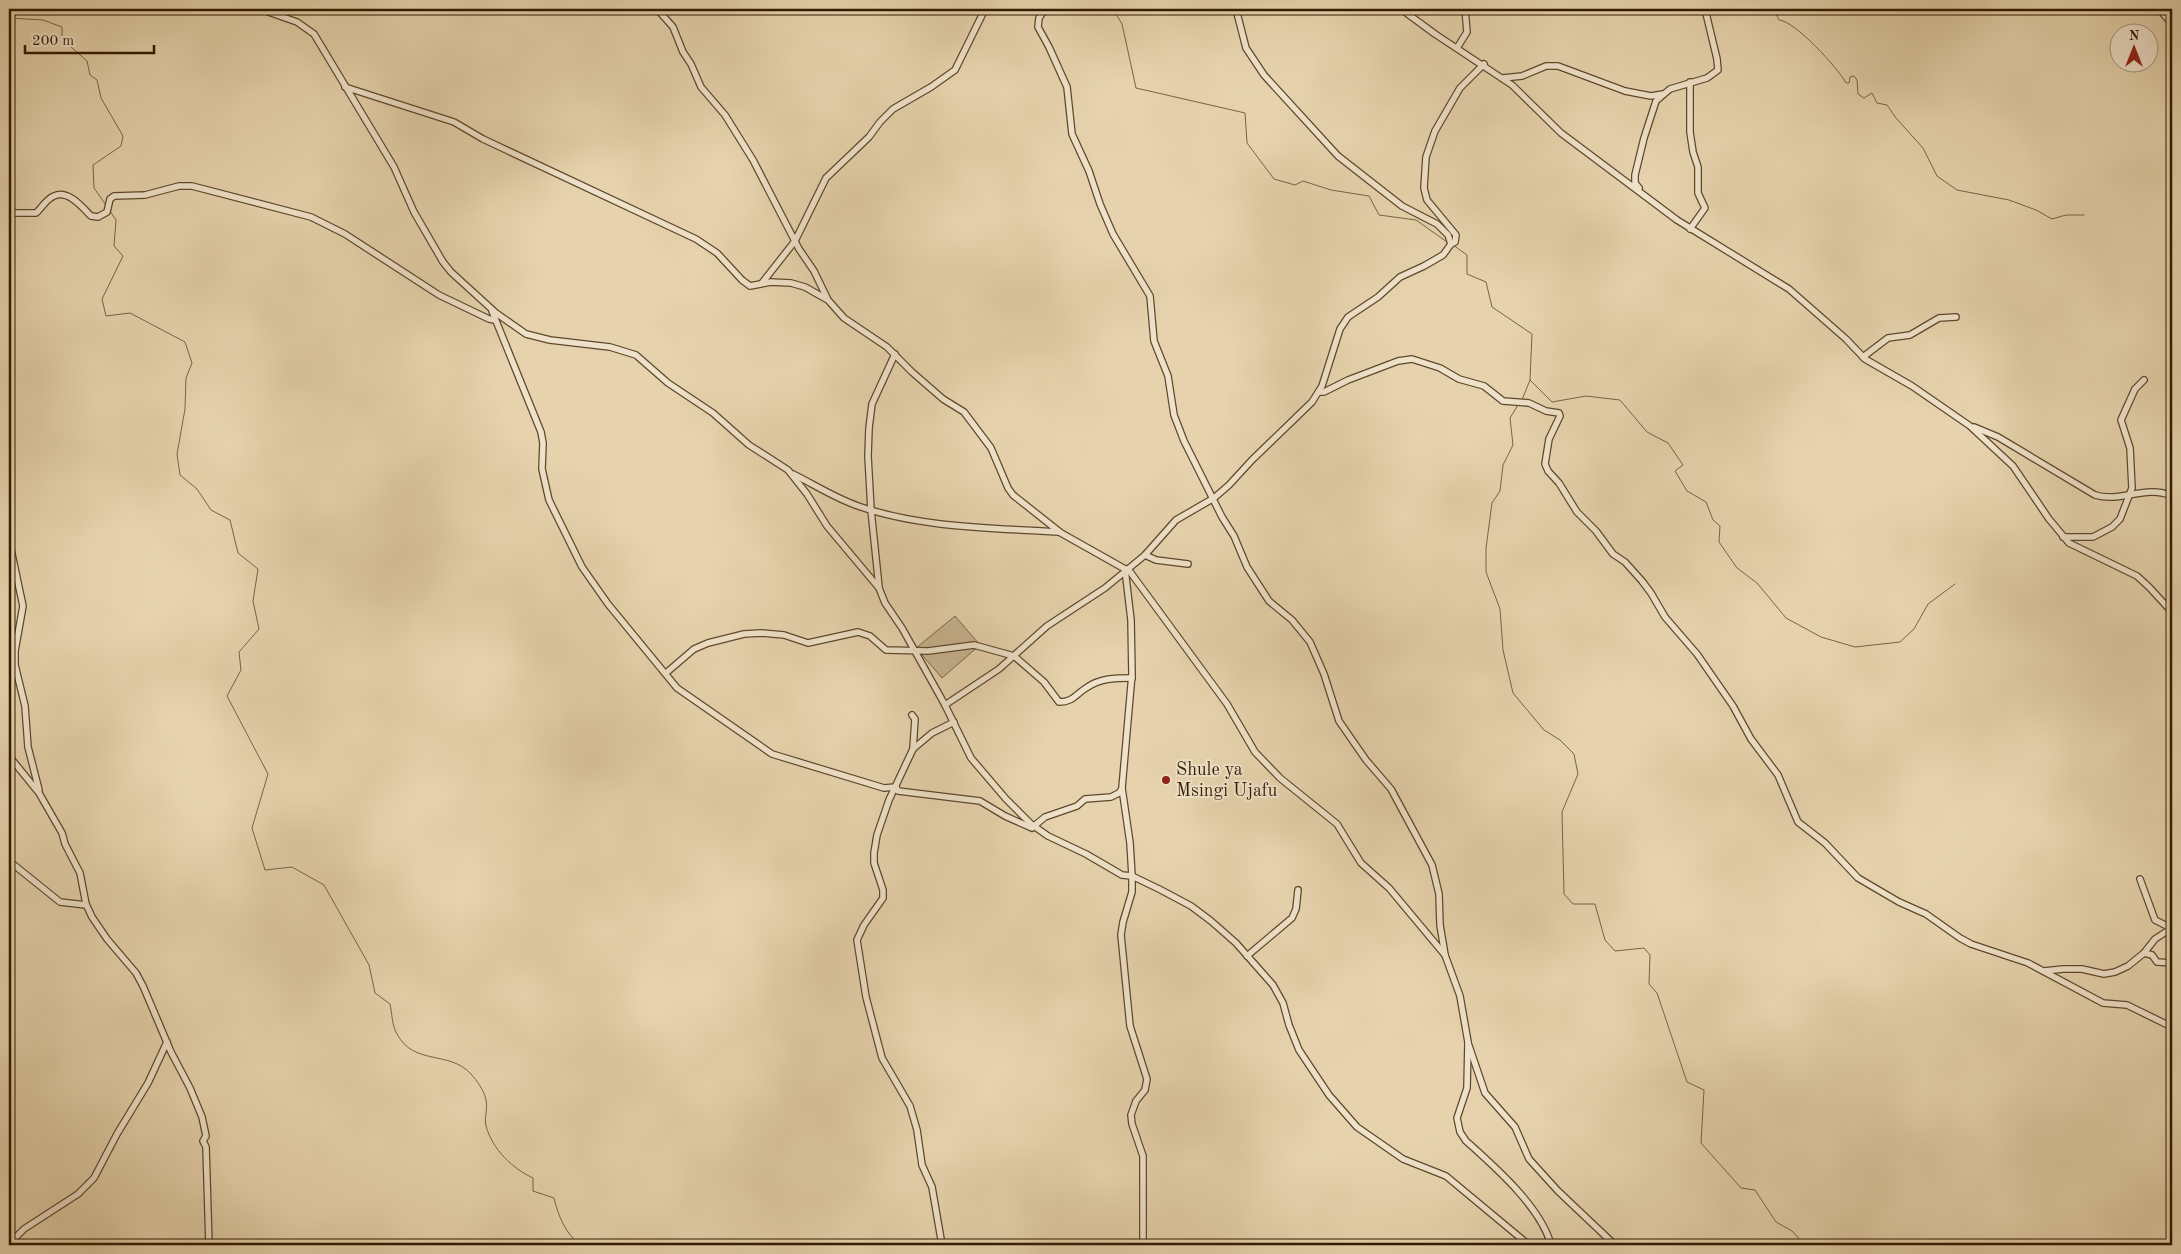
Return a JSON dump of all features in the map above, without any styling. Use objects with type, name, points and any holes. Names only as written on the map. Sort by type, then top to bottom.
[{"type":"street","points":[[260,9],[289,18],[310,30],[320,41],[345,87],[394,167],[410,205],[446,266],[489,306],[520,330],[534,337],[560,342],[610,347],[636,355],[668,383],[705,407],[749,444],[790,472],[847,502],[871,510],[948,524],[1061,533]]},
{"type":"street","points":[[657,9],[673,27],[683,52],[691,64],[701,87],[725,115],[753,160],[828,300],[844,318],[887,347],[902,363],[943,399],[964,412],[992,448],[1010,492],[1061,533],[1126,569],[1227,704],[1255,752],[1280,778],[1337,824],[1361,863],[1389,888],[1445,955]]},
{"type":"street","points":[[762,283],[795,241],[826,178],[869,137],[893,109],[931,87],[954,70],[985,9]]},
{"type":"street","points":[[1042,9],[1043,12],[1039,18],[1038,28],[1049,47],[1067,88],[1071,132],[1089,171],[1113,234],[1150,296],[1154,341],[1168,376],[1175,417],[1184,441],[1258,586],[1274,606],[1292,620],[1310,642],[1324,674],[1338,721],[1366,760],[1391,789],[1432,865],[1439,894],[1440,925],[1445,955],[1460,996],[1468,1042],[1486,1093],[1516,1130],[1530,1159],[1558,1191],[1615,1245]]},
{"type":"street","points":[[1236,9],[1246,48],[1264,75],[1338,156],[1388,193],[1402,206],[1437,224],[1448,235],[1451,244]]},
{"type":"street","points":[[1401,9],[1457,48],[1484,64],[1521,92],[1561,133],[1690,229],[1789,289],[1874,366],[1912,386],[1970,426],[2013,466],[2063,538],[2085,552],[2137,576],[2172,612]]},
{"type":"street","points":[[1457,48],[1467,32],[1465,9]]},
{"type":"street","points":[[1502,78],[1522,76],[1546,66],[1558,66],[1625,91],[1651,96],[1707,78],[1718,70],[1705,9]]},
{"type":"street","points":[[2159,9],[2172,24]]},
{"type":"street","points":[[945,705],[985,679],[1047,626],[1099,592],[1145,554],[1176,520],[1214,498],[1229,485],[1252,460],[1305,410],[1319,392],[1340,330],[1348,317],[1378,298],[1400,277],[1443,255],[1451,244],[1455,242],[1456,235],[1431,205],[1425,194],[1426,157],[1435,131],[1460,88],[1484,64]]},
{"type":"street","points":[[1690,82],[1690,132],[1693,152],[1698,167],[1698,193],[1705,208],[1690,229]]},
{"type":"street","points":[[345,87],[386,99],[461,126],[484,140],[696,239],[717,252],[745,283],[752,286],[778,282],[798,285],[828,300]]},
{"type":"street","points":[[1641,192],[1635,178],[1644,138],[1656,101],[1665,92]]},
{"type":"street","points":[[9,213],[36,213],[52,197],[60,194],[77,202],[91,216],[98,217],[107,212],[110,198],[114,196],[149,194],[179,186],[199,187],[321,221],[367,248],[439,295],[489,319],[495,320]]},
{"type":"street","points":[[489,306],[542,438],[542,469],[551,503],[586,572],[608,604],[681,691],[772,754],[884,788],[896,787]]},
{"type":"street","points":[[1862,357],[1888,338],[1904,337],[1921,330],[1939,318],[1956,317]]},
{"type":"street","points":[[895,354],[876,394],[870,415],[868,456],[879,588],[885,603],[914,649],[975,764],[1034,826],[1043,832],[1122,875],[1132,876],[1191,906],[1211,921],[1268,978],[1278,993],[1299,1050],[1329,1095],[1357,1128],[1403,1159],[1446,1176],[1529,1245]]},
{"type":"street","points":[[1319,392],[1398,362],[1412,359],[1440,368],[1459,379],[1484,386],[1503,401],[1529,403],[1546,411],[1559,413],[1560,416],[1549,439],[1545,464],[1548,471],[1559,483],[1578,512],[1596,531],[1613,554],[1629,566],[1651,592],[1665,617],[1697,654],[1733,706],[1751,738],[1778,775],[1798,822],[1825,843],[1854,875],[1892,898],[1926,914],[1971,944],[2014,957],[2098,1000],[2109,1004],[2127,1005],[2172,1027]]},
{"type":"street","points":[[2063,538],[2093,537],[2115,525],[2120,519],[2131,494],[2132,483],[2130,448],[2121,420],[2132,394],[2144,380]]},
{"type":"street","points":[[1970,426],[1998,437],[2094,495],[2112,497],[2141,491],[2158,492],[2172,496]]},
{"type":"street","points":[[790,472],[827,526],[879,588]]},
{"type":"street","points":[[2132,483],[2141,491]]},
{"type":"street","points":[[9,540],[23,606],[15,651],[16,665],[25,706],[28,747],[39,793]]},
{"type":"street","points":[[1145,554],[1156,560],[1188,564]]},
{"type":"street","points":[[1126,569],[1131,620],[1132,678],[1122,789],[1130,843],[1132,892],[1123,922],[1122,935],[1130,1026],[1147,1080],[1145,1090],[1135,1104],[1131,1115],[1132,1124],[1143,1156],[1144,1245]]},
{"type":"street","points":[[666,673],[694,649],[708,643],[753,633],[784,635],[808,643],[848,633],[861,632],[870,636],[884,649],[928,651],[974,645],[1014,656],[1044,682],[1059,702],[1071,701],[1086,688],[1103,680],[1132,678]]},
{"type":"street","points":[[912,715],[915,719],[913,749],[884,813],[874,853],[874,863],[883,890],[883,898],[860,931],[857,945],[866,997],[882,1058],[908,1101],[913,1117],[922,1165],[932,1187],[942,1245]]},
{"type":"street","points":[[913,749],[935,731],[954,722]]},
{"type":"street","points":[[9,756],[39,793],[62,833],[65,844],[79,870],[86,905],[107,939],[140,979],[167,1042],[190,1088],[205,1130],[206,1139],[203,1141],[206,1147],[209,1245]]},
{"type":"street","points":[[896,787],[898,791],[983,802],[1005,816],[1043,832]]},
{"type":"street","points":[[1034,826],[1045,817],[1078,805],[1085,799],[1111,797],[1120,793],[1122,789]]},
{"type":"street","points":[[9,865],[14,865],[60,902],[86,905]]},
{"type":"street","points":[[2140,879],[2155,920],[2172,928]]},
{"type":"street","points":[[1247,956],[1292,918],[1296,909],[1298,890]]},
{"type":"street","points":[[2044,971],[2082,969],[2108,973],[2125,968],[2144,953],[2155,939],[2172,928]]},
{"type":"street","points":[[2144,953],[2152,955],[2157,962],[2172,963]]},
{"type":"street","points":[[9,1244],[24,1229],[71,1199],[91,1181],[148,1083],[167,1042]]},
{"type":"street","points":[[1468,1042],[1467,1088],[1457,1118],[1460,1132],[1466,1141],[1523,1198],[1547,1232],[1551,1245]]},
{"type":"shaded area","points":[[955,616],[980,645],[942,678],[916,648]]},
{"type":"waterway","points":[[1113,9],[1122,24],[1136,88],[1245,113],[1247,143],[1274,179],[1295,185],[1303,181],[1331,190],[1369,196],[1379,215],[1416,220],[1447,242]]},
{"type":"waterway","points":[[1770,9],[1779,20],[1795,28],[1816,46],[1846,83],[1849,83],[1850,77],[1854,76],[1857,80],[1858,94],[1864,98],[1872,93],[1877,103],[1887,105],[1923,148],[1937,176],[1957,190],[2009,200],[2036,210],[2052,219],[2066,215],[2084,215]]},
{"type":"waterway","points":[[9,18],[43,20],[62,27],[62,39],[87,61],[90,75],[97,80],[101,98],[123,136],[121,146],[93,165],[94,188],[106,205]]},
{"type":"waterway","points":[[110,211],[116,220],[114,246],[123,256],[102,299],[106,316],[130,313],[185,342],[192,363],[186,378],[185,409],[177,454],[180,475],[197,489],[211,510],[230,520],[238,553],[258,569],[253,601],[259,629],[239,652],[241,670],[227,696],[268,774],[252,828],[265,870],[292,867],[324,885],[369,965],[375,993],[390,1004],[395,1031],[404,1044],[422,1054],[453,1062],[471,1074],[485,1096],[486,1126],[493,1143],[504,1157],[518,1169],[533,1178],[533,1191],[554,1198],[563,1224],[580,1245]]},
{"type":"waterway","points":[[1453,245],[1467,255],[1467,274],[1486,282],[1492,307],[1532,334],[1530,380],[1552,402],[1586,396],[1620,400],[1647,432],[1668,443],[1683,465],[1675,471],[1687,491],[1706,502],[1713,520],[1720,526],[1719,542],[1737,568],[1757,583],[1786,618],[1821,637],[1855,647],[1900,642],[1914,629],[1928,604],[1955,584]]},
{"type":"waterway","points":[[1522,400],[1530,380]]},
{"type":"waterway","points":[[1518,405],[1510,418],[1513,445],[1503,465],[1500,491],[1492,503],[1486,548],[1486,572],[1500,609],[1503,650],[1513,693],[1544,730],[1560,740],[1574,754],[1578,774],[1562,812],[1564,894],[1573,904],[1595,904],[1605,940],[1615,951],[1644,948],[1650,955],[1649,984],[1657,993],[1687,1082],[1704,1090],[1701,1143],[1741,1188],[1755,1190],[1776,1222],[1792,1231],[1805,1245]]},
{"type":"place","name":"Shule ya Msingi Ujafu","points":[[1166,780]]}]
